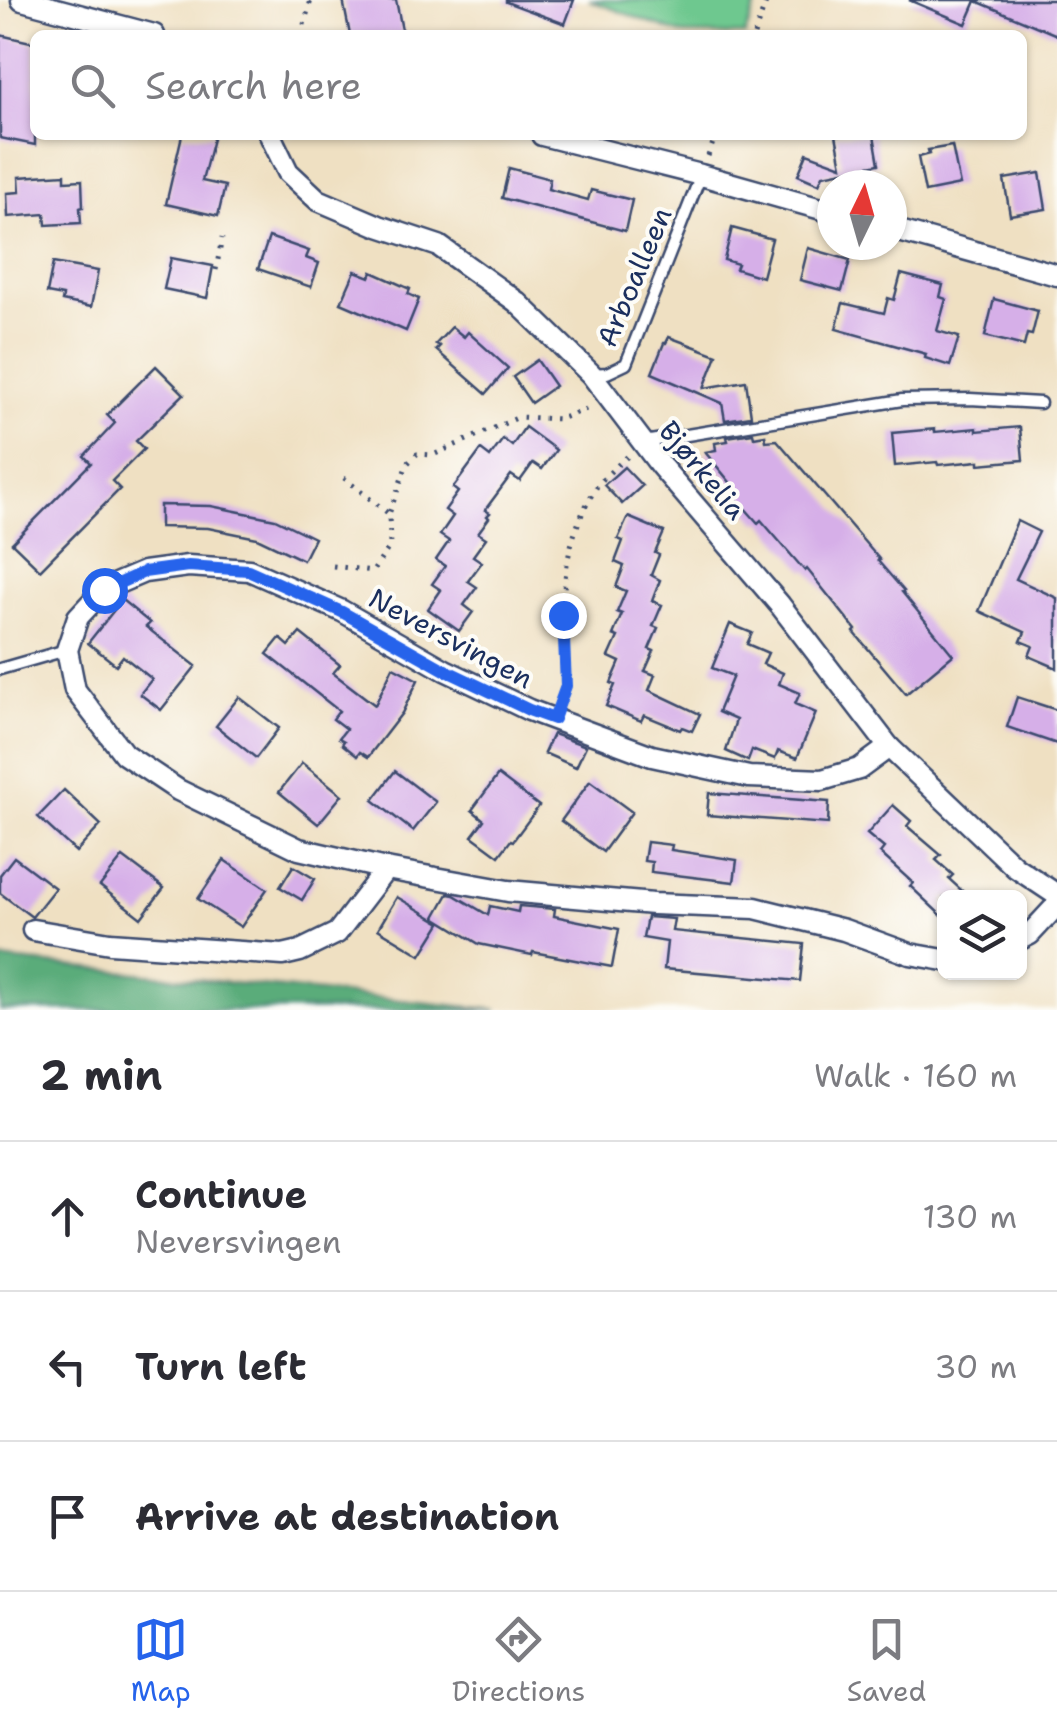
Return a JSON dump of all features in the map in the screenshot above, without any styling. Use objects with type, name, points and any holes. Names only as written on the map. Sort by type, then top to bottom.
[{"type":"street","points":[[22,0],[135,30]]},
{"type":"street","name":"Bjørkelia","points":[[272,140],[288,172],[318,200],[439,246],[517,302],[590,374],[780,605],[890,747],[1015,867],[1057,895]]},
{"type":"street","points":[[562,140],[817,208]]},
{"type":"street","points":[[907,232],[1057,275]]},
{"type":"street","name":"Neversvingen","points":[[67,650],[78,617],[104,590],[144,572],[188,566],[248,570],[342,612],[445,670],[529,710],[652,756],[749,777],[822,780],[859,769],[890,747]]},
{"type":"street","points":[[67,650],[75,690],[124,754],[178,790],[299,849],[386,870],[508,891],[652,904],[754,908],[937,959]]},
{"type":"street","points":[[32,930],[110,943],[283,955],[337,933],[386,870]]},
{"type":"street","points":[[1027,936],[1057,905]]},
{"type":"lane","name":"Arboalleen","points":[[590,374],[607,374],[626,364],[700,175]]},
{"type":"lane","points":[[643,442],[902,400],[1040,404]]},
{"type":"lane","points":[[0,669],[67,650]]},
{"type":"path","points":[[302,30],[311,0]]},
{"type":"path","points":[[756,30],[767,0]]},
{"type":"path","points":[[216,270],[222,238]]},
{"type":"path","points":[[332,566],[373,571],[390,546],[389,514],[407,464],[416,454],[433,455],[519,417],[560,419],[610,400]]},
{"type":"path","points":[[554,719],[566,686],[563,615],[566,568],[576,525],[598,486],[643,442]]},
{"type":"path","points":[[344,478],[389,514]]},
{"type":"green space","points":[[589,0],[758,0],[747,30],[670,30]]},
{"type":"green space","points":[[0,959],[498,1010],[0,1010]]},
{"type":"building","points":[[343,0],[396,0],[402,30],[349,30]]},
{"type":"building","points":[[506,0],[574,0],[565,24]]},
{"type":"building","points":[[909,0],[1057,0],[1057,35],[976,1],[966,24]]},
{"type":"building","points":[[0,35],[30,42],[30,140],[35,140],[35,145],[0,138]]},
{"type":"building","points":[[181,140],[213,140],[202,181],[225,186],[218,216],[166,204]]},
{"type":"building","points":[[837,140],[875,140],[879,164],[848,170],[817,170],[817,183],[798,175],[807,153],[842,166]]},
{"type":"building","points":[[952,146],[960,185],[925,192],[918,157],[929,154],[928,150]]},
{"type":"building","points":[[509,168],[550,179],[548,189],[588,200],[591,190],[632,200],[625,231],[502,198]]},
{"type":"building","points":[[1040,173],[1046,209],[1010,215],[1004,179]]},
{"type":"building","points":[[65,174],[65,181],[82,180],[81,223],[46,225],[45,214],[8,217],[7,193],[20,192],[19,177]]},
{"type":"building","points":[[732,228],[772,239],[762,277],[736,269],[738,264],[724,260]]},
{"type":"building","points":[[269,237],[309,251],[306,258],[319,263],[311,287],[258,269]]},
{"type":"building","points":[[808,248],[817,251],[817,260],[850,260],[842,291],[800,280]]},
{"type":"building","points":[[171,258],[213,266],[207,298],[164,289]]},
{"type":"building","points":[[53,263],[98,271],[91,307],[62,301],[63,296],[47,293]]},
{"type":"building","points":[[355,271],[370,277],[372,272],[410,289],[408,294],[419,299],[406,331],[341,303]]},
{"type":"building","points":[[901,274],[943,285],[940,297],[946,299],[937,331],[959,337],[950,366],[925,358],[926,354],[836,329],[843,303],[884,313],[888,298],[894,300]]},
{"type":"building","points":[[994,299],[1038,311],[1032,335],[1027,334],[1024,346],[985,336]]},
{"type":"building","points":[[452,327],[464,337],[468,332],[508,368],[486,394],[436,350],[440,346],[436,344]]},
{"type":"building","points":[[669,337],[717,355],[704,388],[746,381],[751,416],[725,420],[722,403],[652,373]]},
{"type":"building","points":[[537,360],[555,386],[531,403],[513,377]]},
{"type":"building","points":[[156,366],[184,394],[136,441],[144,449],[112,481],[120,489],[40,570],[12,543],[91,463],[84,456],[115,423],[107,415]]},
{"type":"building","points":[[525,427],[556,450],[542,469],[533,463],[520,481],[511,475],[485,510],[490,513],[489,518],[478,533],[486,538],[473,556],[482,562],[468,581],[477,587],[464,605],[473,612],[459,631],[428,609],[441,590],[432,584],[445,566],[436,560],[449,541],[440,535],[453,516],[445,510],[458,492],[453,488],[481,450],[490,457],[503,439],[512,446]]},
{"type":"building","points":[[1020,427],[1023,460],[895,466],[892,433]]},
{"type":"building","points":[[753,433],[754,437],[765,435],[766,441],[777,440],[880,560],[953,655],[906,694],[807,569],[735,497],[739,493],[705,452],[716,450],[715,443],[728,441],[727,437]]},
{"type":"building","points":[[624,467],[642,486],[622,504],[604,485]]},
{"type":"building","points":[[160,505],[211,506],[275,519],[314,538],[303,560],[257,538],[208,528],[160,527]]},
{"type":"building","points":[[628,517],[664,532],[651,575],[660,580],[652,601],[662,605],[649,649],[654,651],[645,671],[655,675],[649,690],[700,714],[692,731],[644,715],[641,721],[606,706],[620,662],[609,657],[618,637],[613,635],[622,614],[617,612],[626,591],[616,587],[624,566],[615,562],[623,541],[618,539]]},
{"type":"building","points":[[1017,521],[1039,532],[1016,579],[1057,598],[1057,668],[1029,656],[1033,646],[1021,641],[1025,632],[979,611]]},
{"type":"building","points":[[122,600],[150,623],[146,627],[196,666],[161,710],[140,694],[152,679],[123,656],[116,665],[88,643]]},
{"type":"building","points":[[730,624],[752,633],[747,644],[768,653],[763,664],[783,673],[779,684],[800,693],[795,704],[816,713],[797,758],[778,751],[775,759],[752,750],[748,761],[726,751],[736,720],[718,712],[733,676],[712,668]]},
{"type":"building","points":[[300,633],[340,665],[333,673],[375,705],[393,667],[418,680],[402,713],[368,757],[360,752],[357,756],[342,744],[344,741],[339,738],[346,729],[333,719],[339,711],[267,654],[280,638],[289,646]]},
{"type":"building","points":[[239,697],[279,728],[256,758],[216,726]]},
{"type":"building","points":[[1017,697],[1057,710],[1057,744],[1007,727]]},
{"type":"building","points":[[553,734],[586,746],[576,767],[544,753]]},
{"type":"building","points":[[302,763],[342,795],[318,824],[279,792]]},
{"type":"building","points":[[395,771],[436,802],[413,831],[373,800]]},
{"type":"building","points":[[498,775],[539,806],[499,856],[472,836],[484,820],[472,810]]},
{"type":"building","points":[[590,781],[632,812],[603,852],[561,821]]},
{"type":"building","points":[[64,790],[101,825],[76,852],[38,817]]},
{"type":"building","points":[[709,793],[829,802],[828,824],[707,815]]},
{"type":"building","points":[[893,805],[911,821],[907,826],[941,855],[936,860],[953,875],[949,879],[961,890],[937,890],[937,911],[880,853],[884,848],[867,834]]},
{"type":"building","points":[[647,842],[672,845],[671,850],[737,860],[734,882],[651,872],[652,862],[644,861]]},
{"type":"building","points":[[14,857],[55,888],[32,917],[0,893],[0,875]]},
{"type":"building","points":[[123,857],[164,888],[141,918],[100,886]]},
{"type":"building","points":[[224,860],[267,889],[241,927],[198,899]]},
{"type":"building","points":[[293,866],[315,879],[302,900],[280,887]]},
{"type":"building","points":[[448,894],[488,915],[490,906],[518,912],[519,906],[555,909],[554,916],[619,929],[612,967],[479,944],[435,917]]},
{"type":"building","points":[[397,897],[441,923],[421,955],[378,929]]},
{"type":"building","points":[[647,917],[674,919],[672,931],[804,944],[800,981],[664,969],[667,942],[643,938]]},
{"type":"route","points":[[104,590],[144,572],[188,566],[248,570],[342,612],[445,670],[554,719],[566,686],[563,615]]}]
